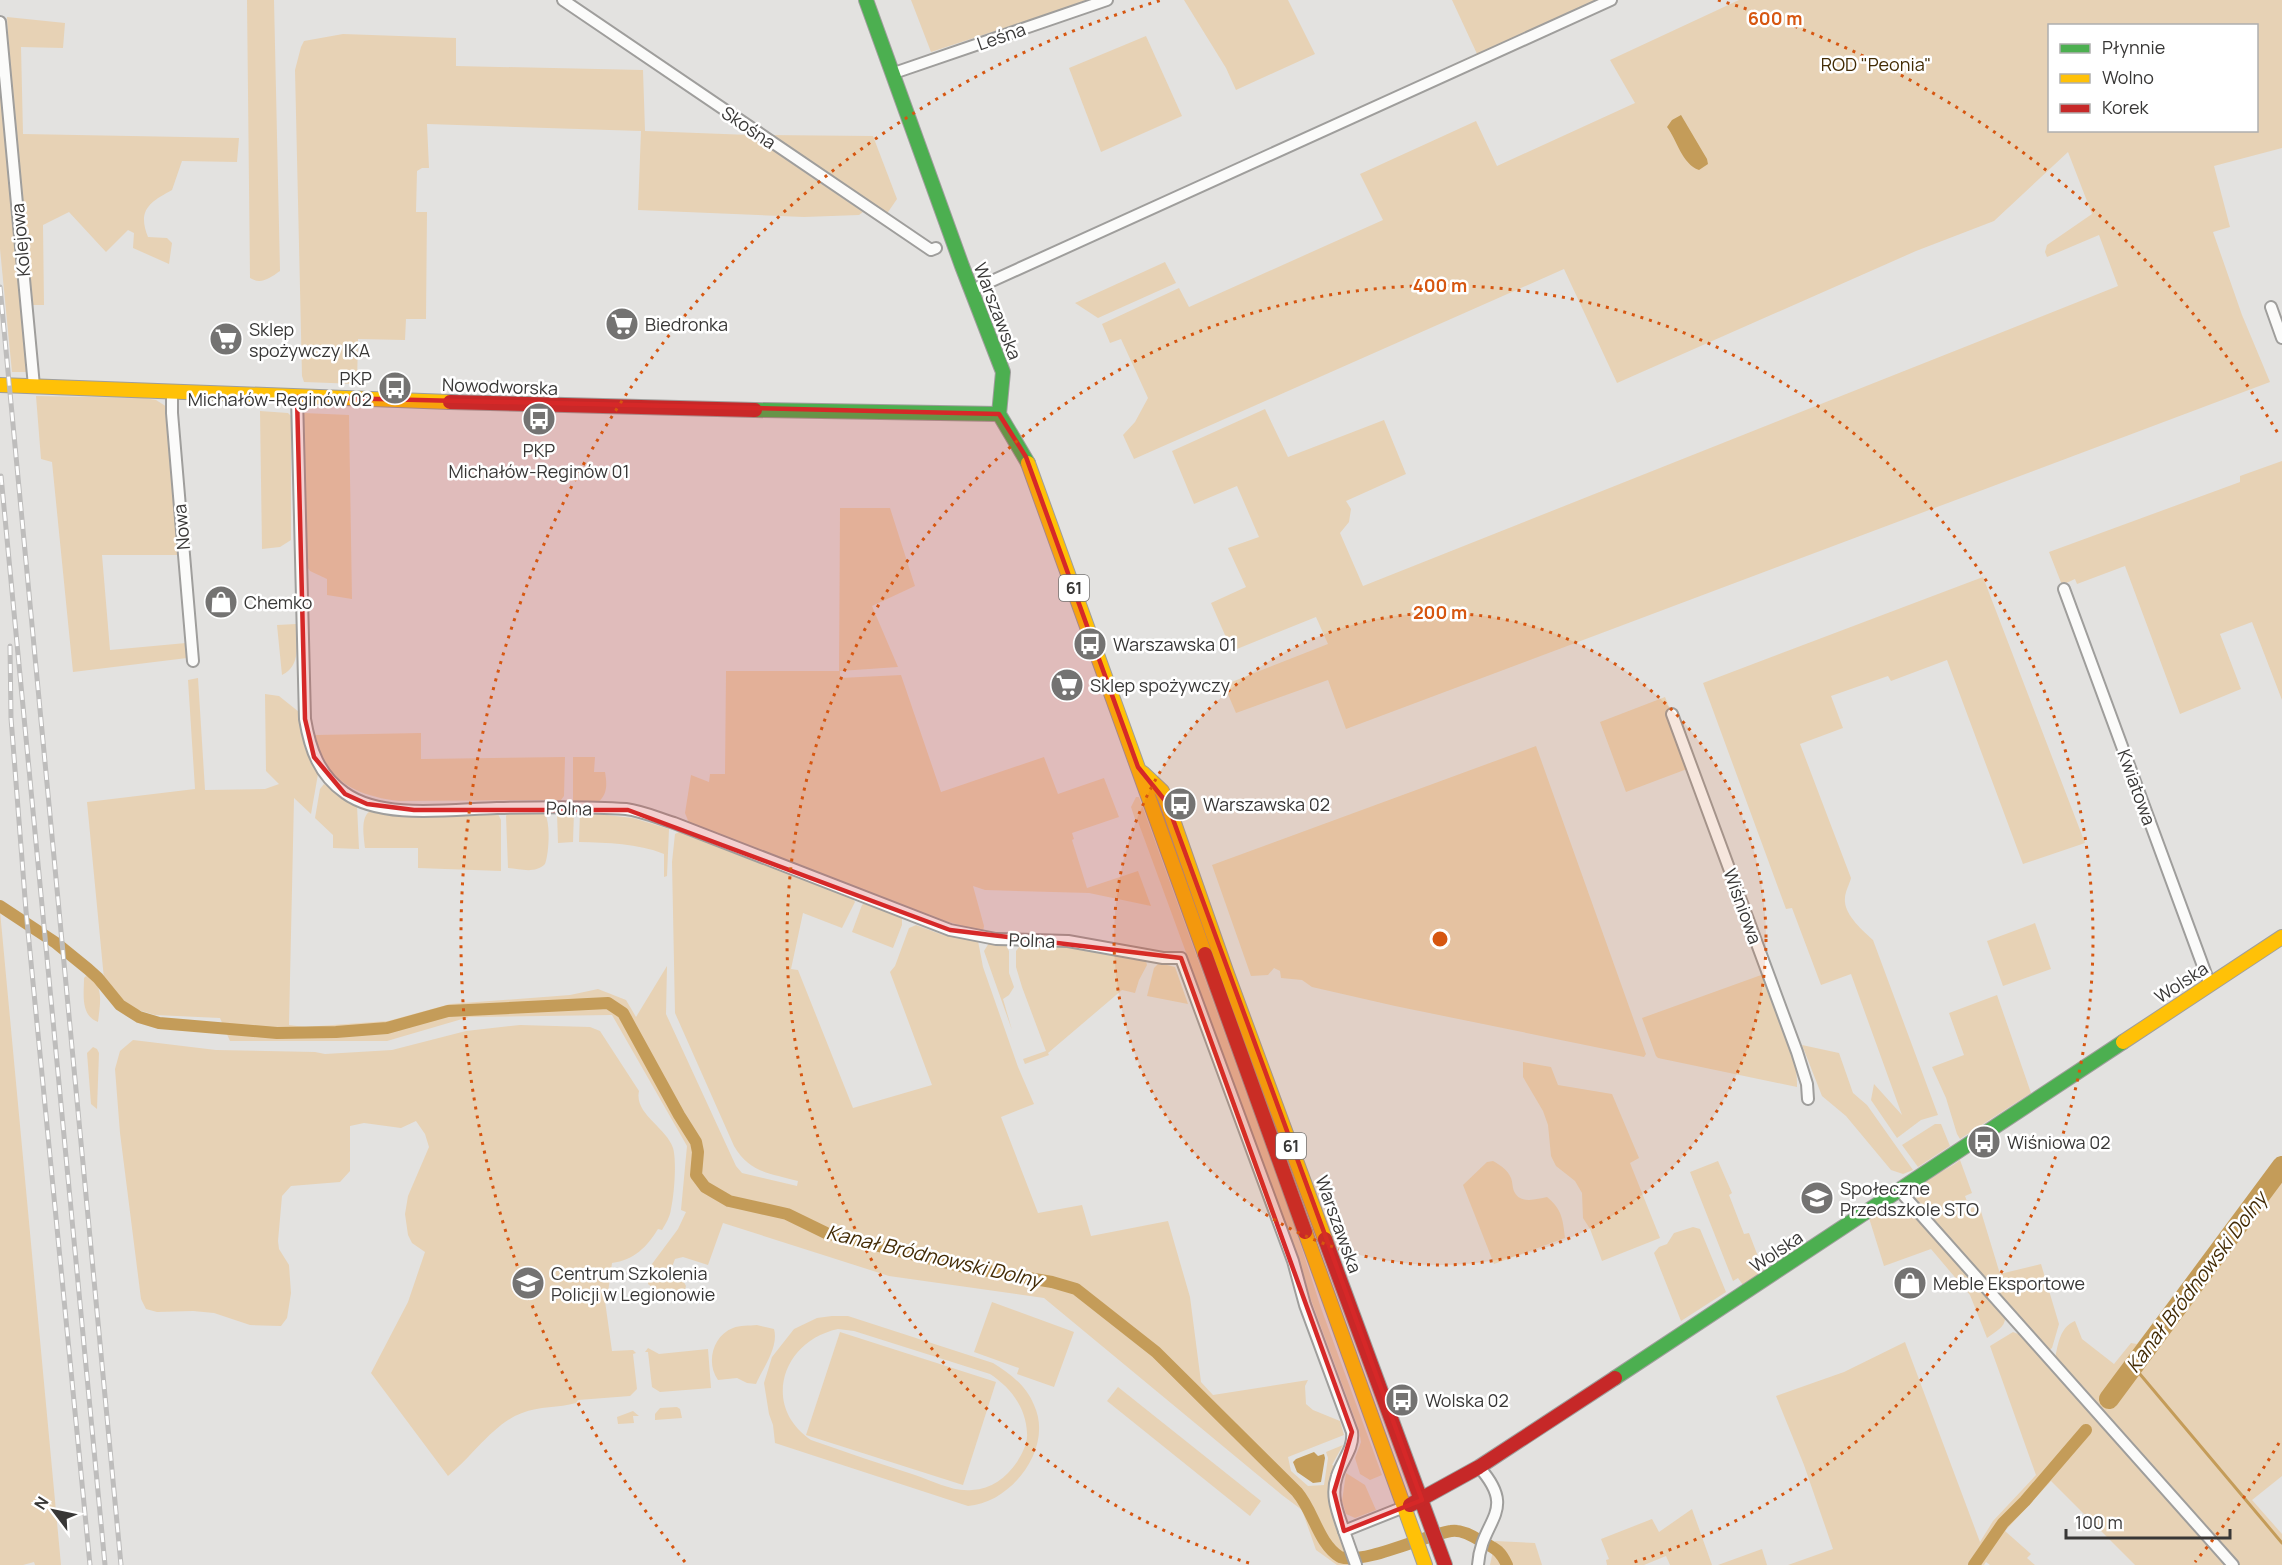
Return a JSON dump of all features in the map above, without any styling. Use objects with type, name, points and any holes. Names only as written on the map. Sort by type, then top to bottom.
[{"type":"main road","name":"Warszawska","points":[[866,0],[962,266],[1003,372],[999,414],[1026,457],[1424,1562]]},
{"type":"main road","name":"Nowodworska","points":[[0,385],[704,410],[999,414]]},
{"type":"main road","name":"Warszawska","points":[[1138,767],[1162,791],[1167,802],[1226,971],[1445,1565]]},
{"type":"main road","name":"Wolska","points":[[1404,1508],[1479,1467],[1679,1338],[2282,937]]},
{"type":"street","name":"Skośna","points":[[562,0],[931,250],[936,248]]},
{"type":"street","name":"Leśna","points":[[894,73],[1107,0]]},
{"type":"street","points":[[972,290],[1611,0]]},
{"type":"street","name":"Kolejowa","points":[[0,22],[34,386]]},
{"type":"street","points":[[2271,307],[2282,338]]},
{"type":"street","name":"Nowa","points":[[172,392],[172,425],[193,661]]},
{"type":"street","name":"Polna","points":[[297,397],[305,719],[314,757],[328,778],[345,794],[367,804],[414,810],[551,807],[628,810],[674,823],[950,930],[996,939],[1068,941],[1163,958],[1181,958],[1293,1261],[1305,1305],[1352,1432],[1350,1449],[1336,1476],[1334,1492],[1344,1531]]},
{"type":"street","name":"Kwiatowa","points":[[2064,589],[2210,985]]},
{"type":"street","name":"Wiśniowa","points":[[1672,714],[1797,1052],[1807,1084],[1808,1099]]},
{"type":"street","points":[[1899,1190],[2233,1565]]},
{"type":"street","points":[[1478,1559],[1487,1530],[1497,1511],[1498,1496],[1493,1485],[1479,1467]]},
{"type":"street","points":[[1356,1565],[1344,1531],[1404,1508]]},
{"type":"highlighted area","points":[[297,397],[999,414],[1026,457],[1138,767],[1167,803],[1422,1500],[1344,1531],[1334,1492],[1352,1432],[1181,958],[950,930],[628,810],[414,810],[367,804],[345,794],[314,757],[305,719]]},
{"type":"green space","points":[[247,0],[274,0],[280,271],[262,281],[250,278]]},
{"type":"green space","points":[[911,0],[1090,0],[931,52]]},
{"type":"green space","points":[[1184,0],[1288,0],[1315,54],[1236,90],[1226,68]]},
{"type":"green space","points":[[1452,0],[1596,0],[1478,56]]},
{"type":"green space","name":"ROD \"Peonia\"","points":[[1739,0],[2282,0],[2282,148],[2214,166],[2230,227],[2213,232],[2242,315],[2270,382],[1346,729],[1328,680],[1236,713],[1224,685],[1328,644],[1316,617],[1232,651],[1211,603],[1246,587],[1228,548],[1259,537],[1237,486],[1194,504],[1172,451],[1265,409],[1288,457],[1384,420],[1406,474],[1346,501],[1351,509],[1349,522],[1340,533],[1363,586],[2118,286],[2099,235],[2047,257],[2045,252],[2047,245],[2092,214],[2068,152],[1994,221],[1916,251],[1617,383],[1564,269],[1134,459],[1123,435],[1135,422],[1148,398],[1121,339],[1110,343],[1102,324],[1179,288],[1189,307],[1383,220],[1360,174],[1476,121],[1497,166],[1635,103],[1610,60]]},
{"type":"green space","points":[[7,17],[65,23],[63,48],[21,47],[23,134],[239,138],[237,162],[182,161],[172,190],[152,203],[145,213],[145,228],[148,237],[167,238],[172,243],[169,264],[133,248],[134,233],[128,230],[106,252],[69,212],[43,225],[44,305],[33,305],[13,127]]},
{"type":"green space","points":[[343,34],[456,38],[456,66],[643,70],[645,131],[750,135],[863,212],[859,215],[804,217],[638,210],[641,131],[427,124],[429,168],[417,171],[416,212],[427,212],[426,319],[406,319],[405,340],[358,339],[357,384],[304,382],[302,376],[295,70],[304,41]]},
{"type":"green space","points":[[1146,36],[1182,116],[1101,152],[1069,68]]},
{"type":"green space","points":[[0,64],[29,372],[12,372],[0,249]]},
{"type":"green space","points":[[766,135],[873,136],[897,199],[886,215]]},
{"type":"green space","points":[[1165,262],[1176,283],[1098,318],[1075,303]]},
{"type":"green space","points":[[36,396],[144,398],[156,400],[167,407],[179,555],[102,555],[110,650],[186,643],[187,658],[73,672],[52,462],[41,459]]},
{"type":"green space","points":[[260,411],[288,413],[291,416],[291,540],[280,547],[262,549]]},
{"type":"green space","points":[[304,413],[349,415],[352,599],[327,595],[327,579],[310,571],[306,565],[302,418]]},
{"type":"green space","points":[[2282,461],[2282,700],[2252,622],[2220,634],[2241,689],[2180,714],[2125,566],[2077,584],[2075,579],[2062,585],[2049,552],[2240,482],[2240,476]]},
{"type":"green space","points":[[840,508],[890,508],[915,586],[872,606],[898,667],[840,671],[840,678],[901,675],[941,792],[1044,757],[1058,794],[1104,778],[1119,817],[1072,833],[1074,839],[1072,840],[1087,888],[1138,871],[1151,906],[1089,893],[985,890],[973,886],[984,926],[983,932],[925,915],[689,823],[685,813],[691,775],[709,782],[710,774],[725,774],[726,671],[839,671]]},
{"type":"green space","points":[[1983,577],[2085,843],[2023,864],[1947,660],[1891,681],[1888,676],[1831,696],[1843,728],[1800,744],[1851,878],[1845,896],[1848,913],[1873,940],[1938,1115],[1921,1120],[1897,1138],[1871,1100],[1874,1084],[1902,1115],[1851,974],[1821,985],[1792,908],[1786,909],[1703,683]]},
{"type":"green space","points":[[296,624],[295,659],[293,665],[282,675],[277,625]]},
{"type":"green space","points":[[198,678],[205,790],[265,789],[279,784],[266,771],[265,694],[279,696],[299,712],[308,753],[318,774],[311,814],[294,798],[289,1025],[305,1027],[388,1021],[450,1004],[570,995],[598,989],[626,1000],[636,1017],[667,966],[666,1014],[736,1166],[742,1173],[797,1186],[798,1181],[761,1171],[740,1155],[675,1013],[672,862],[675,834],[679,832],[852,897],[855,902],[842,928],[803,913],[791,969],[798,970],[853,1108],[932,1085],[890,972],[895,966],[909,928],[916,925],[943,935],[978,941],[983,967],[1018,1067],[1034,1104],[1001,1117],[1038,1213],[1082,1205],[1091,1236],[1168,1221],[1190,1297],[1201,1382],[1213,1395],[1308,1380],[1305,1386],[1306,1404],[1313,1410],[1340,1421],[1344,1435],[1288,1457],[1291,1471],[1308,1486],[1324,1485],[1328,1458],[1326,1452],[1343,1445],[1332,1465],[1335,1466],[1329,1491],[1332,1516],[1350,1565],[1337,1565],[1316,1550],[1302,1510],[1044,1298],[889,1276],[723,1223],[708,1265],[683,1257],[675,1259],[672,1267],[686,1286],[684,1293],[674,1296],[652,1287],[648,1284],[649,1268],[678,1229],[686,1212],[681,1210],[687,1146],[612,1015],[469,1017],[387,1041],[230,1041],[220,1018],[155,1015],[135,1009],[118,996],[104,979],[87,802],[195,789],[188,680]]},
{"type":"green space","points":[[1665,697],[1670,709],[1665,713],[1687,769],[1626,792],[1600,722]]},
{"type":"green space","points":[[421,733],[421,759],[565,757],[564,796],[561,800],[399,801],[384,799],[356,790],[334,775],[319,751],[315,735]]},
{"type":"green space","points":[[1536,746],[1646,1054],[1644,1057],[1312,987],[1302,980],[1281,978],[1280,971],[1274,968],[1268,975],[1251,976],[1212,865]]},
{"type":"green space","points":[[573,757],[595,757],[594,772],[605,772],[605,793],[597,803],[573,801]]},
{"type":"green space","points":[[324,784],[357,805],[359,849],[333,848],[333,835],[315,818],[320,789]]},
{"type":"green space","points":[[1136,797],[1139,797],[1382,1475],[1370,1480],[1360,1474],[1355,1458],[1361,1442],[1359,1430],[1310,1297],[1299,1260],[1137,819],[1135,819],[1131,807]]},
{"type":"green space","points":[[370,811],[401,816],[498,814],[501,820],[501,871],[418,868],[418,848],[365,848],[364,823]]},
{"type":"green space","points":[[574,812],[573,842],[558,843],[557,813]]},
{"type":"green space","points":[[580,812],[633,818],[669,829],[667,876],[664,877],[664,854],[654,850],[612,843],[579,842]]},
{"type":"green space","points":[[544,813],[548,823],[549,837],[545,864],[532,870],[508,868],[507,814]]},
{"type":"green space","points":[[866,902],[902,917],[902,925],[893,948],[852,932],[862,905]]},
{"type":"green space","points":[[0,911],[61,1565],[35,1565],[34,1562],[23,1565],[0,1565]]},
{"type":"green space","points":[[2035,923],[2051,969],[2003,986],[1987,941]]},
{"type":"green space","points":[[989,943],[1005,944],[1009,951],[1009,973],[1014,987],[1003,999],[1012,1030],[984,951]]},
{"type":"green space","points":[[1021,945],[1077,947],[1146,961],[1147,965],[1135,993],[1122,990],[1048,1053],[1049,1055],[1025,1064],[1023,1059],[1046,1051],[1016,967],[1016,951]]},
{"type":"green space","points":[[1159,963],[1175,967],[1188,1004],[1147,996],[1154,968]]},
{"type":"green space","points":[[1764,974],[1790,1044],[1797,1087],[1656,1056],[1642,1018]]},
{"type":"green space","points":[[86,976],[92,979],[99,989],[98,1022],[88,1014],[84,1003],[84,978]]},
{"type":"green space","points":[[1997,995],[2031,1093],[1960,1139],[1946,1098],[1932,1067],[1964,1055],[1949,1013]]},
{"type":"green space","points":[[520,1025],[590,1027],[600,1031],[639,1091],[641,1107],[664,1133],[673,1148],[674,1187],[668,1220],[662,1230],[658,1229],[639,1252],[627,1259],[612,1263],[608,1293],[604,1294],[612,1351],[633,1350],[636,1353],[633,1354],[637,1389],[630,1396],[578,1400],[569,1405],[522,1413],[492,1433],[448,1476],[371,1373],[408,1302],[425,1252],[412,1243],[408,1235],[405,1214],[408,1196],[429,1147],[425,1134],[416,1121],[401,1128],[364,1123],[350,1126],[350,1171],[340,1182],[291,1186],[282,1196],[278,1241],[279,1249],[289,1265],[291,1293],[287,1318],[281,1326],[250,1325],[214,1313],[157,1312],[146,1309],[141,1299],[120,1133],[115,1069],[120,1051],[133,1040],[216,1050],[325,1054],[392,1050],[466,1031]]},
{"type":"green space","points":[[1802,1045],[1839,1053],[1853,1093],[1867,1105],[1913,1170],[1903,1174],[1891,1170],[1846,1116],[1822,1096]]},
{"type":"green space","points":[[93,1047],[99,1053],[97,1109],[91,1104],[87,1053]]},
{"type":"green space","points":[[1523,1062],[1551,1067],[1558,1085],[1612,1094],[1639,1158],[1630,1163],[1660,1238],[1602,1261],[1590,1229],[1583,1218],[1582,1193],[1575,1181],[1556,1166],[1551,1156],[1548,1125],[1543,1111],[1523,1077]]},
{"type":"green space","points":[[1935,1124],[1941,1124],[1950,1146],[1918,1167],[1902,1145]]},
{"type":"green space","points":[[2282,1156],[2282,1476],[2252,1500],[2282,1534],[2282,1565],[2240,1565],[2055,1359],[2063,1332],[2075,1321],[2082,1339],[2114,1364],[2131,1343],[2137,1344]]},
{"type":"green space","points":[[1960,1160],[1972,1193],[1965,1196],[1970,1209],[1979,1205],[2000,1274],[2041,1264],[2059,1324],[2052,1348],[2048,1351],[1916,1202],[1916,1195],[1925,1183]]},
{"type":"green space","points":[[1493,1161],[1508,1173],[1514,1191],[1521,1199],[1547,1197],[1552,1201],[1561,1215],[1565,1238],[1494,1264],[1463,1185],[1487,1162]]},
{"type":"green space","points":[[1718,1161],[1732,1193],[1729,1195],[1744,1234],[1749,1233],[1764,1272],[1743,1285],[1738,1278],[1733,1281],[1690,1172]]},
{"type":"green space","points":[[1892,1204],[1908,1209],[2005,1314],[2003,1325],[1997,1331],[1987,1338],[1970,1295],[1931,1249],[1884,1266],[1869,1218]]},
{"type":"green space","points":[[1693,1227],[1700,1229],[1726,1292],[1681,1321],[1654,1253],[1659,1247],[1667,1244],[1674,1233]]},
{"type":"green space","points":[[992,1302],[1074,1332],[1054,1387],[1017,1374],[1019,1368],[974,1352]]},
{"type":"green space","points":[[848,1316],[993,1363],[1005,1371],[1027,1392],[1039,1421],[1034,1455],[1025,1470],[1000,1495],[984,1503],[968,1506],[775,1443],[764,1383],[772,1357],[794,1329],[817,1318]],"holes":[[[838,1329],[854,1331],[990,1374],[1004,1385],[1020,1406],[1027,1433],[1027,1441],[1013,1468],[998,1482],[979,1489],[965,1490],[943,1486],[811,1440],[796,1426],[786,1410],[783,1393],[785,1376],[792,1360],[803,1347],[819,1336]]]},
{"type":"green space","points":[[757,1325],[774,1329],[775,1336],[770,1357],[756,1384],[737,1378],[718,1380],[714,1374],[712,1359],[720,1337],[736,1327]]},
{"type":"green space","points":[[840,1332],[996,1382],[963,1485],[806,1435]]},
{"type":"green space","points":[[2013,1332],[2021,1335],[2228,1565],[2135,1565],[2051,1481],[2005,1531],[2031,1554],[2027,1558],[2035,1565],[1990,1565],[1986,1562],[1984,1565],[1788,1565],[1833,1549],[1804,1465],[1776,1396],[1844,1372],[1905,1342],[1980,1542],[1993,1521],[2036,1475],[1990,1346]]},
{"type":"green space","points":[[648,1348],[659,1354],[708,1349],[711,1388],[660,1392],[652,1387],[648,1352],[645,1352]]},
{"type":"green space","points":[[1118,1387],[1261,1501],[1250,1516],[1107,1401]]},
{"type":"green space","points":[[677,1407],[680,1409],[682,1418],[655,1420],[655,1414],[660,1408]]},
{"type":"green space","points":[[633,1411],[639,1416],[633,1416],[634,1423],[618,1424],[617,1417]]},
{"type":"green space","points":[[1346,1473],[1365,1485],[1376,1510],[1355,1518],[1346,1514],[1342,1501]]},
{"type":"green space","points":[[1692,1509],[1712,1565],[1670,1565],[1666,1556],[1644,1565],[1607,1565],[1606,1560],[1609,1559],[1601,1539],[1652,1519],[1659,1532]]},
{"type":"green space","points":[[1495,1541],[1535,1543],[1542,1565],[1490,1565]]},
{"type":"green space","points":[[1762,1549],[1767,1565],[1718,1565]]},
{"type":"shaded area","points":[[1681,115],[1707,159],[1708,164],[1699,170],[1688,163],[1667,127],[1672,120]]},
{"type":"shaded area","points":[[1314,1452],[1318,1456],[1324,1454],[1325,1458],[1321,1482],[1313,1483],[1297,1472],[1293,1462]]},
{"type":"waterway","name":"Kanał Bródnowski Dolny","points":[[0,906],[56,943],[88,969],[120,1005],[139,1017],[159,1023],[277,1033],[336,1032],[387,1028],[448,1011],[608,1003],[623,1013],[696,1142],[698,1152],[696,1175],[705,1187],[729,1201],[787,1214],[826,1233],[964,1267],[1052,1282],[1076,1289],[1156,1352],[1297,1492],[1326,1544],[1340,1557],[1364,1557],[1440,1534],[1459,1531],[1494,1548],[1507,1565]]},
{"type":"waterway","name":"Kanał Bródnowski Dolny","points":[[2109,1399],[2282,1166]]},
{"type":"waterway","points":[[2134,1367],[2282,1543]]},
{"type":"waterway","name":"Kanał Bródnowski Dolny","points":[[1974,1565],[2003,1523],[2086,1430]]},
{"type":"railway","points":[[0,287],[121,1565]]},
{"type":"railway","points":[[1,476],[105,1565]]},
{"type":"railway","points":[[10,646],[11,718],[26,911],[90,1565]]},
{"type":"traffic: fast","points":[[866,0],[962,266],[1003,372],[999,414],[1028,463]]},
{"type":"traffic: fast","points":[[755,410],[999,414]]},
{"type":"traffic: fast","points":[[1615,1378],[2123,1042]]},
{"type":"traffic: slow","points":[[0,385],[450,402]]},
{"type":"traffic: slow","points":[[1028,463],[1205,954]]},
{"type":"traffic: slow","points":[[1143,773],[1162,791],[1167,803],[1325,1239]]},
{"type":"traffic: slow","points":[[2123,1042],[2282,937]]},
{"type":"traffic: slow","points":[[1305,1232],[1425,1565]]},
{"type":"traffic: jam","points":[[450,402],[755,410]]},
{"type":"traffic: jam","points":[[1205,954],[1305,1232]]},
{"type":"traffic: jam","points":[[1325,1239],[1445,1565]]},
{"type":"traffic: jam","points":[[1410,1505],[1479,1467],[1615,1378]]},
{"type":"place","name":"Biedronka","points":[[622,324]]},
{"type":"place","name":"Sklep spożywczy IKA","points":[[226,339]]},
{"type":"place","name":"PKP Michałów-Reginów 02","points":[[395,388]]},
{"type":"place","name":"PKP Michałów-Reginów 01","points":[[539,419]]},
{"type":"place","name":"Chemko","points":[[221,602]]},
{"type":"place","name":"Warszawska 01","points":[[1090,644]]},
{"type":"place","name":"Sklep spożywczy","points":[[1067,685]]},
{"type":"place","name":"Warszawska 02","points":[[1180,804]]},
{"type":"place","name":"Wiśniowa 02","points":[[1984,1142]]},
{"type":"place","name":"Społeczne Przedszkole STO","points":[[1817,1198]]},
{"type":"place","name":"Centrum Szkolenia Policji w Legionowie","points":[[528,1283]]},
{"type":"place","name":"Meble Eksportowe","points":[[1910,1283]]},
{"type":"place","name":"Wolska 02","points":[[1402,1400]]}]
